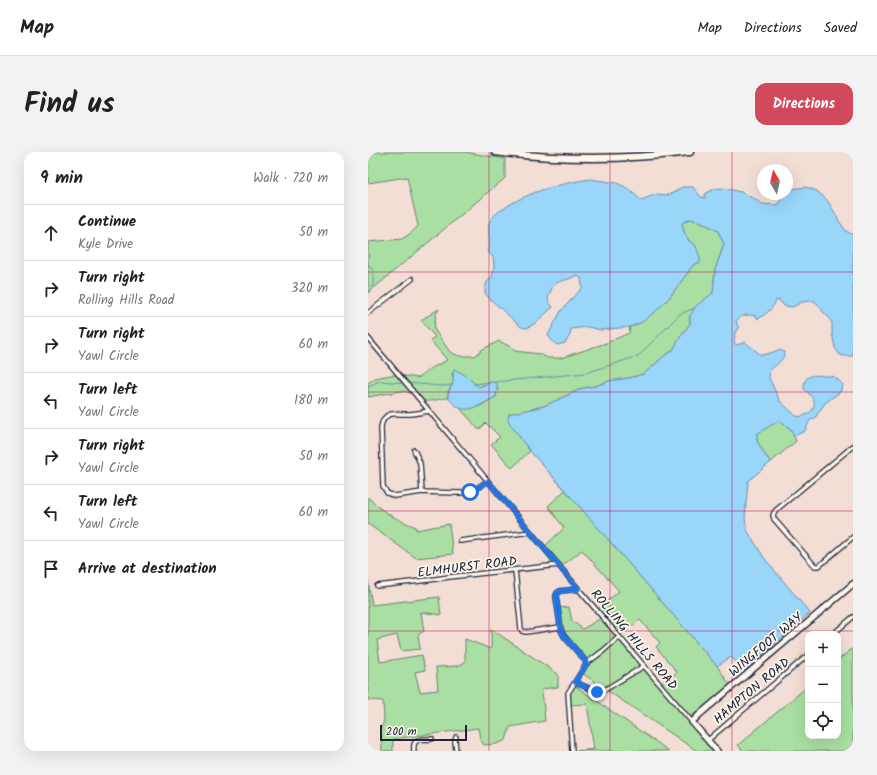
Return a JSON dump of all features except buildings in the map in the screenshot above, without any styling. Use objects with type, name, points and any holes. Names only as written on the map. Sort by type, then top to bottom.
[{"type":"highway","points":[[495,152],[528,156],[578,158],[632,158],[690,152]]},
{"type":"street","points":[[368,313],[412,279]]},
{"type":"street","name":"ROLLING HILLS ROAD","points":[[368,338],[578,589],[717,751]]},
{"type":"street","points":[[429,410],[413,414],[389,414],[383,419],[380,427],[383,486],[385,491],[395,496],[422,492],[463,493],[474,490],[488,481]]},
{"type":"street","points":[[853,446],[773,513],[774,519],[814,565],[817,566],[827,560],[853,537]]},
{"type":"street","points":[[414,450],[420,463],[422,492]]},
{"type":"street","points":[[460,541],[531,532]]},
{"type":"street","name":"ELMHURST ROAD","points":[[377,586],[559,565]]},
{"type":"street","points":[[515,570],[520,629],[526,632],[560,627]]},
{"type":"street","name":"WINGFOOT WAY","points":[[692,722],[699,714],[853,584]]},
{"type":"street","points":[[578,589],[560,591],[556,595],[560,627],[564,636],[587,663]]},
{"type":"street","points":[[837,631],[853,617]]},
{"type":"street","points":[[572,751],[568,696],[569,691],[587,663],[619,637]]},
{"type":"street","name":"HAMPTON ROAD","points":[[708,740],[805,658]]},
{"type":"street","points":[[575,682],[597,692],[602,692],[644,666]]},
{"type":"street","points":[[456,736],[456,751]]},
{"type":"street","points":[[414,751],[413,744],[415,741],[432,739]]},
{"type":"green space","points":[[368,152],[465,152],[505,159],[505,178],[368,293],[368,242],[402,239],[418,226],[407,177],[368,183]]},
{"type":"green space","points":[[690,219],[702,222],[718,231],[724,244],[715,270],[713,294],[690,316],[690,324],[682,334],[673,350],[644,374],[583,388],[544,406],[509,414],[510,424],[530,451],[512,468],[491,444],[500,437],[486,423],[479,430],[460,408],[471,408],[482,405],[496,397],[498,388],[486,384],[479,387],[474,383],[452,373],[454,381],[448,392],[448,398],[425,401],[422,400],[400,375],[418,378],[428,370],[447,360],[430,340],[435,337],[421,320],[439,309],[436,314],[434,329],[450,352],[459,356],[475,356],[483,349],[499,341],[515,351],[540,354],[548,358],[561,358],[606,343],[629,333],[630,327],[642,322],[669,298],[694,264],[696,246],[686,236],[682,223]]},
{"type":"green space","points":[[396,375],[412,393],[401,391],[368,397],[368,383],[375,378]]},
{"type":"green space","points":[[778,421],[790,428],[796,441],[771,462],[757,441],[756,434]]},
{"type":"green space","points":[[565,490],[717,666],[730,685],[691,717],[692,719],[661,684],[677,672],[656,647],[660,643],[640,620],[620,635],[598,609],[619,591],[582,550],[562,566],[545,546],[564,528],[548,506]]},
{"type":"green space","points":[[368,497],[384,511],[416,527],[416,530],[449,524],[453,554],[416,558],[368,524]]},
{"type":"green space","points":[[368,580],[372,605],[439,597],[441,615],[421,612],[424,631],[418,635],[420,649],[401,651],[397,635],[377,640],[380,662],[422,655],[425,670],[415,672],[420,692],[438,690],[436,667],[458,666],[465,662],[465,639],[491,649],[491,629],[558,674],[558,687],[542,689],[545,721],[510,727],[506,740],[497,744],[484,745],[480,739],[478,728],[393,739],[393,751],[382,751],[381,728],[384,721],[383,701],[368,700]]},
{"type":"green space","points":[[569,607],[572,621],[583,629],[601,618],[617,637],[587,661],[565,635],[562,629],[559,608]]},
{"type":"green space","points":[[619,639],[641,665],[605,689],[582,673],[588,664]]},
{"type":"green space","points":[[853,648],[853,751],[743,751],[738,745],[805,689],[805,739],[841,739],[841,658]]},
{"type":"green space","points":[[643,668],[715,751],[697,751],[608,691]]},
{"type":"green space","points":[[574,685],[669,751],[576,751],[594,749],[587,704],[570,705],[570,694]]},
{"type":"water","points":[[590,179],[617,183],[627,188],[641,200],[657,194],[667,195],[682,187],[693,187],[701,197],[705,198],[705,194],[714,189],[724,188],[741,192],[762,204],[776,205],[781,200],[793,200],[793,189],[806,187],[817,191],[827,200],[846,231],[853,235],[853,356],[840,355],[835,348],[832,323],[814,301],[802,302],[793,307],[784,306],[780,301],[776,300],[771,308],[758,319],[756,316],[747,315],[736,321],[739,329],[735,332],[734,343],[737,345],[745,342],[761,355],[779,350],[785,352],[781,360],[770,370],[769,378],[780,401],[796,416],[807,414],[814,407],[813,398],[804,389],[805,381],[810,376],[830,376],[837,379],[843,385],[840,392],[825,403],[815,418],[810,420],[805,431],[794,436],[790,428],[778,421],[757,434],[757,441],[771,462],[748,481],[745,518],[747,530],[765,559],[810,613],[745,671],[731,657],[717,666],[530,451],[508,419],[509,414],[544,406],[583,388],[644,374],[673,350],[682,334],[690,324],[690,316],[696,306],[713,293],[715,270],[724,244],[718,231],[702,222],[690,219],[682,223],[684,232],[688,240],[696,246],[700,263],[694,264],[669,298],[642,322],[630,327],[601,330],[588,327],[571,329],[570,335],[565,343],[557,345],[548,335],[561,311],[582,288],[581,278],[576,275],[556,283],[548,297],[549,302],[553,307],[534,324],[527,328],[521,327],[485,293],[487,282],[492,277],[494,266],[493,257],[488,252],[489,223],[498,212],[523,197],[567,183]]},
{"type":"water","points":[[454,369],[479,387],[492,382],[497,384],[496,397],[474,408],[465,409],[457,406],[448,398],[453,382]]},
{"type":"waterway","points":[[368,264],[373,270],[373,285],[368,292]]},
{"type":"waterway","points":[[494,382],[586,373],[638,356],[680,314],[695,308]]},
{"type":"waterway","points":[[368,386],[380,381],[403,383]]},
{"type":"waterway","points":[[474,384],[491,382]]},
{"type":"waterway","points":[[408,383],[440,386],[453,385]]},
{"type":"route","points":[[470,492],[488,481],[578,589],[560,591],[556,595],[560,626],[564,636],[587,663],[575,682],[597,692]]}]
